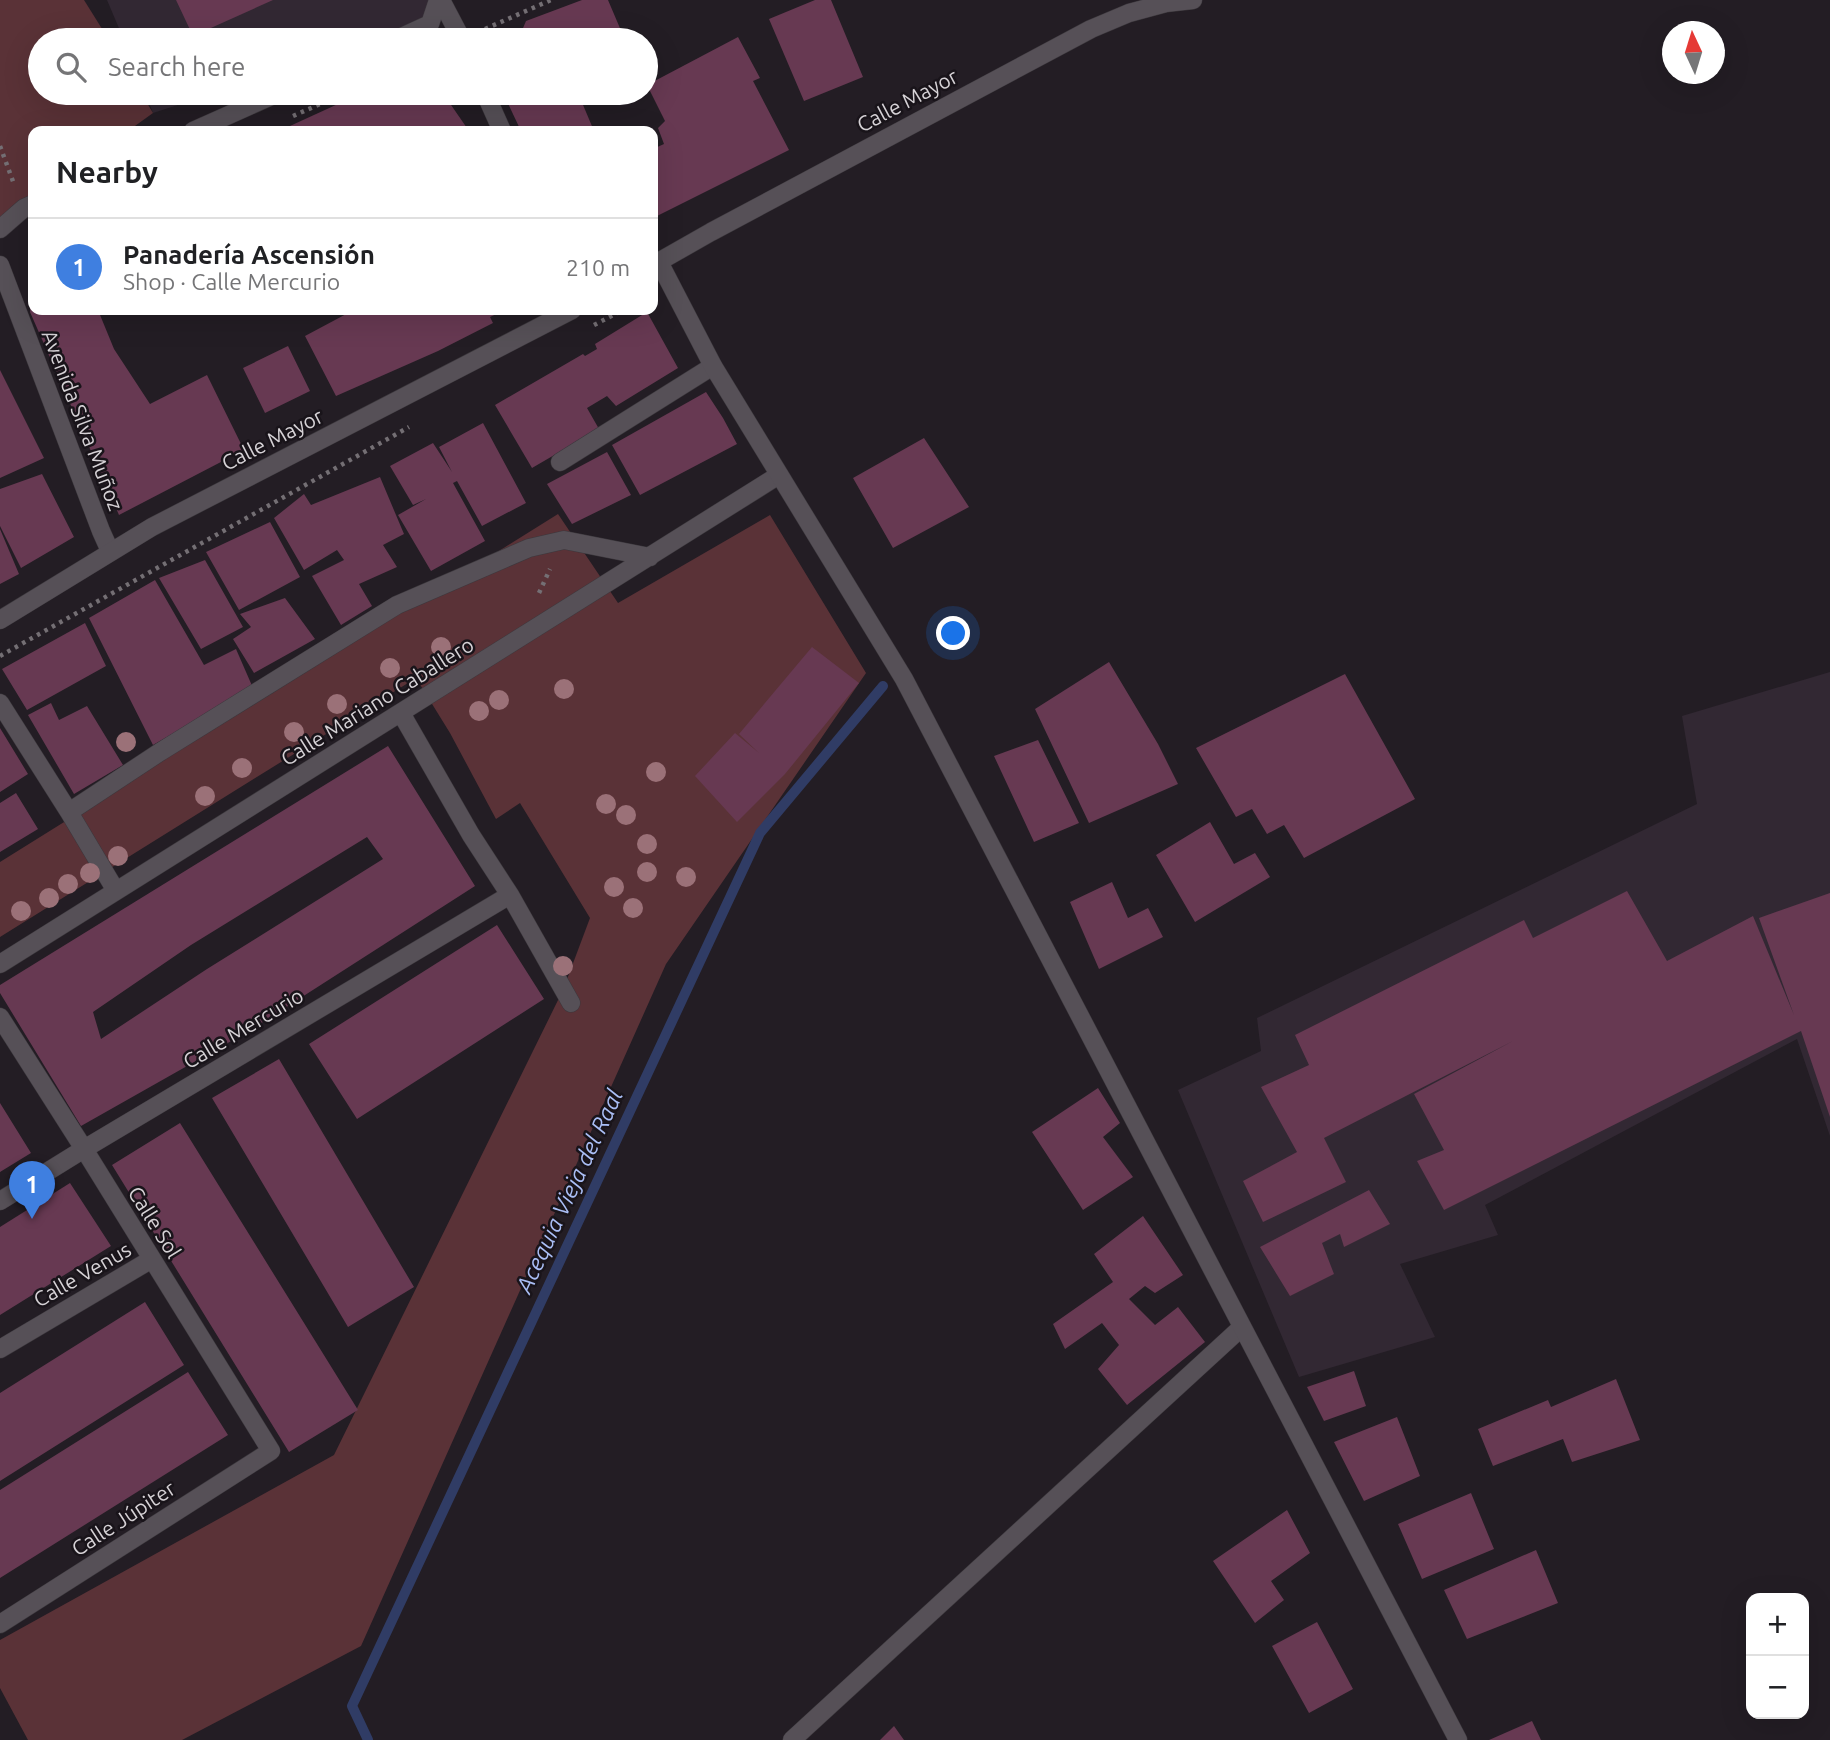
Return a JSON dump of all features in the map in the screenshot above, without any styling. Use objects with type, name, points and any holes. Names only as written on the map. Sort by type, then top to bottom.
[{"type":"street","points":[[440,0],[455,28]]},
{"type":"street","points":[[421,28],[430,24],[440,0]]},
{"type":"street","name":"Calle Mayor","points":[[658,262],[1091,29],[1129,13],[1166,3],[1193,0]]},
{"type":"street","points":[[204,126],[251,105]]},
{"type":"street","points":[[490,105],[500,126]]},
{"type":"street","points":[[0,229],[28,206]]},
{"type":"street","name":"Avenida Silva Muñoz","points":[[0,265],[110,551]]},
{"type":"street","points":[[658,267],[713,366],[904,679],[1458,1740]]},
{"type":"street","name":"Calle Mayor","points":[[0,620],[152,527],[562,315]]},
{"type":"street","points":[[560,462],[713,366]]},
{"type":"street","name":"Calle Mariano Caballero","points":[[0,964],[779,475]]},
{"type":"street","points":[[69,812],[160,752],[397,605],[529,548],[565,540],[650,557]]},
{"type":"street","points":[[0,703],[116,891]]},
{"type":"street","points":[[401,713],[471,835],[510,895],[570,1003]]},
{"type":"street","name":"Calle Mercurio","points":[[0,1201],[510,895]]},
{"type":"street","name":"Calle Sol","points":[[0,1017],[271,1451]]},
{"type":"street","name":"Calle Venus","points":[[0,1349],[152,1259]]},
{"type":"street","points":[[792,1740],[1242,1326]]},
{"type":"street","name":"Calle Júpiter","points":[[0,1624],[271,1451]]},
{"type":"path","points":[[489,28],[551,0]]},
{"type":"path","points":[[285,120],[318,105]]},
{"type":"path","points":[[0,656],[411,426]]},
{"type":"shaded area","points":[[0,0],[84,0],[102,28],[28,28],[28,105],[148,105],[153,113],[135,126],[28,126],[28,205],[0,229]]},
{"type":"shaded area","points":[[107,0],[438,0],[430,24],[418,28],[119,28]]},
{"type":"shaded area","points":[[150,105],[178,105],[153,113]]},
{"type":"shaded area","points":[[558,514],[618,603],[770,515],[866,673],[666,964],[361,1646],[182,1740],[28,1740],[0,1688],[0,1640],[334,1455],[563,990],[590,918],[520,803],[496,819],[450,733],[416,678],[0,937],[0,862]]},
{"type":"shaded area","points":[[1830,672],[1830,1136],[1797,1039],[1485,1205],[1498,1235],[1400,1264],[1435,1337],[1299,1377],[1178,1090],[1261,1051],[1257,1018],[1697,804],[1682,716]]},
{"type":"building","points":[[176,0],[273,0],[211,28],[189,28]]},
{"type":"building","points":[[582,0],[608,0],[620,28],[523,28],[526,21]]},
{"type":"building","points":[[815,0],[831,0],[863,77],[804,101],[769,19]]},
{"type":"building","points":[[738,37],[760,78],[753,81],[789,150],[658,216],[658,147],[664,144],[658,128],[665,121],[657,105],[658,79]]},
{"type":"building","points":[[336,105],[451,105],[466,126],[290,126]]},
{"type":"building","points":[[509,105],[583,105],[592,126],[519,126]]},
{"type":"building","points":[[31,315],[100,315],[114,349],[150,404],[207,375],[244,450],[119,515]]},
{"type":"building","points":[[344,315],[494,315],[490,317],[493,323],[438,351],[336,396],[305,336]]},
{"type":"building","points":[[642,315],[649,315],[678,368],[616,406],[607,396],[587,408],[599,429],[532,468],[495,405],[583,354],[585,356],[597,349],[595,344]]},
{"type":"building","points":[[288,346],[310,391],[265,413],[243,368]]},
{"type":"building","points":[[0,370],[44,458],[0,478]]},
{"type":"building","points":[[706,392],[737,444],[640,495],[612,445]]},
{"type":"building","points":[[483,423],[526,503],[482,526],[457,481],[453,483],[485,541],[431,571],[398,515],[426,499],[413,505],[390,466],[433,443],[452,472],[439,447]]},
{"type":"building","points":[[924,438],[969,507],[893,548],[853,478]]},
{"type":"building","points":[[607,452],[631,495],[572,524],[547,484]]},
{"type":"building","points":[[42,474],[74,537],[21,568],[0,526],[0,489]]},
{"type":"building","points":[[380,477],[404,534],[383,545],[397,567],[359,584],[372,606],[341,625],[312,576],[344,560],[337,550],[304,570],[274,518],[304,494],[311,505]]},
{"type":"building","points":[[270,522],[300,577],[239,610],[206,552]]},
{"type":"building","points":[[0,529],[19,574],[0,584]]},
{"type":"building","points":[[205,560],[243,627],[201,649],[159,578]]},
{"type":"building","points":[[155,580],[204,665],[236,649],[253,688],[153,745],[89,618]]},
{"type":"building","points":[[285,598],[315,639],[254,673],[233,639],[251,627],[240,614]]},
{"type":"building","points":[[85,623],[106,666],[27,710],[2,669]]},
{"type":"building","points":[[812,647],[859,683],[785,774],[737,822],[695,776],[735,733],[759,753],[739,734]]},
{"type":"building","points":[[1109,662],[1158,744],[1178,784],[1089,823],[1035,709]]},
{"type":"building","points":[[1345,674],[1415,799],[1304,858],[1284,825],[1267,834],[1252,809],[1236,817],[1196,748]]},
{"type":"building","points":[[51,703],[59,720],[87,706],[123,765],[74,794],[28,715]]},
{"type":"building","points":[[0,728],[28,774],[0,792]]},
{"type":"building","points":[[1038,740],[1079,823],[1034,842],[994,756]]},
{"type":"building","points":[[388,746],[475,886],[249,1031],[81,1126],[0,993],[0,985]],"holes":[[[367,837],[383,859],[207,969],[101,1039],[93,1012],[191,945]]]},
{"type":"building","points":[[16,793],[38,829],[0,852],[0,803]]},
{"type":"building","points":[[1210,822],[1234,864],[1255,853],[1270,877],[1195,922],[1156,855]]},
{"type":"building","points":[[1112,882],[1128,918],[1148,908],[1163,937],[1099,969],[1070,902]]},
{"type":"building","points":[[1627,891],[1667,961],[1753,916],[1794,1015],[1759,918],[1830,893],[1830,1117],[1801,1031],[1444,1210],[1417,1161],[1444,1150],[1414,1094],[1513,1041],[1324,1138],[1346,1182],[1263,1222],[1243,1181],[1297,1152],[1261,1087],[1309,1065],[1295,1035],[1524,920],[1533,938]]},
{"type":"building","points":[[497,925],[544,999],[357,1119],[309,1044]]},
{"type":"building","points":[[279,1059],[414,1287],[348,1327],[212,1098]]},
{"type":"building","points":[[1098,1088],[1120,1123],[1103,1137],[1133,1177],[1083,1210],[1032,1132]]},
{"type":"building","points":[[0,1103],[31,1153],[0,1172]]},
{"type":"building","points":[[180,1123],[358,1410],[289,1452],[112,1165]]},
{"type":"building","points":[[70,1183],[111,1246],[0,1315],[0,1227]]},
{"type":"building","points":[[1369,1190],[1390,1224],[1344,1247],[1340,1234],[1322,1243],[1334,1274],[1290,1296],[1260,1247]]},
{"type":"building","points":[[1143,1216],[1183,1275],[1155,1293],[1145,1286],[1129,1299],[1155,1325],[1178,1307],[1205,1342],[1127,1405],[1098,1369],[1119,1345],[1102,1323],[1065,1349],[1053,1324],[1113,1282],[1094,1254]]},
{"type":"building","points":[[145,1302],[184,1365],[0,1481],[0,1393]]},
{"type":"building","points":[[1354,1371],[1366,1406],[1324,1421],[1307,1387]]},
{"type":"building","points":[[188,1372],[228,1435],[0,1578],[0,1490]]},
{"type":"building","points":[[1616,1379],[1640,1440],[1572,1462],[1563,1439],[1493,1466],[1478,1429],[1548,1400],[1551,1407]]},
{"type":"building","points":[[1397,1417],[1420,1476],[1364,1501],[1334,1442]]},
{"type":"building","points":[[1471,1493],[1494,1549],[1422,1579],[1398,1524]]},
{"type":"building","points":[[1287,1510],[1310,1553],[1271,1581],[1284,1600],[1255,1623],[1213,1561]]},
{"type":"building","points":[[1536,1550],[1558,1603],[1467,1639],[1444,1590]]},
{"type":"building","points":[[1317,1622],[1353,1689],[1309,1713],[1272,1646]]},
{"type":"building","points":[[1532,1721],[1541,1740],[1489,1740]]},
{"type":"building","points":[[894,1726],[904,1740],[880,1740]]},
{"type":"waterway","name":"Acequia Vieja del Raal","points":[[368,1740],[352,1706],[760,833],[883,686]]},
{"type":"place","name":"Panadería Ascensión","points":[[32,1219]]}]
